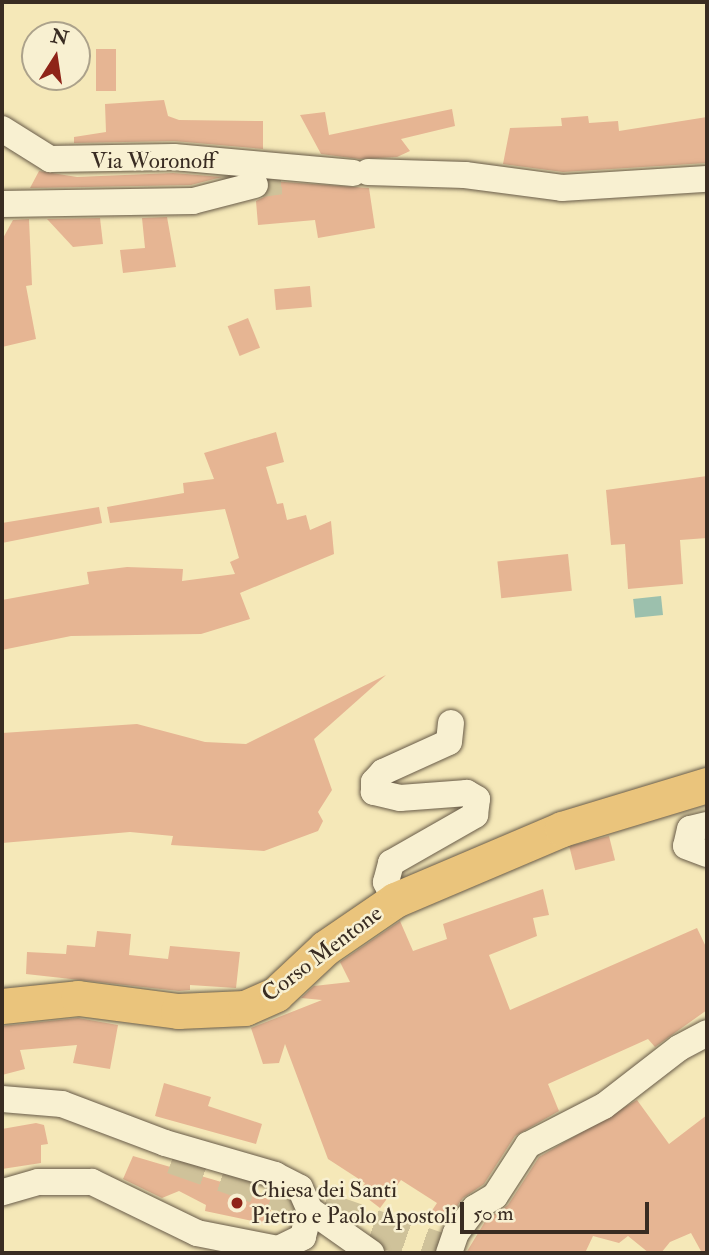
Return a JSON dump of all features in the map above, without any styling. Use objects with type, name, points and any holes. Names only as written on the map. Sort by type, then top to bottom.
[{"type":"main road","name":"Corso Mentone","points":[[2,1006],[78,998],[178,1012],[245,1008],[276,994],[325,948],[395,900],[562,829],[707,785]]},
{"type":"street","name":"Via Woronoff","points":[[7,133],[47,158],[174,157],[300,176],[361,172],[465,175],[562,188],[707,179]]},
{"type":"street","points":[[2,204],[192,201],[255,185]]},
{"type":"street","points":[[395,900],[386,882],[391,863],[475,816],[477,799],[467,793],[400,798],[374,792],[374,782],[383,772],[449,743],[451,723]]},
{"type":"street","points":[[707,825],[690,830],[686,846],[707,854]]},
{"type":"street","points":[[449,1253],[456,1233],[475,1208],[495,1196],[528,1144],[604,1106],[679,1048],[707,1033]]},
{"type":"street","points":[[2,1099],[62,1104],[165,1143],[275,1175],[300,1188],[310,1210],[371,1253]]},
{"type":"street","points":[[2,1192],[38,1182],[92,1182],[197,1233],[278,1249],[303,1237],[310,1210]]},
{"type":"shaded area","points":[[661,596],[663,615],[635,618],[633,599]]},
{"type":"building","points":[[96,49],[116,49],[116,91],[96,91]]},
{"type":"building","points":[[164,100],[168,116],[179,120],[263,121],[263,149],[174,141],[74,143],[74,137],[106,132],[105,104]]},
{"type":"building","points":[[452,109],[455,126],[401,139],[410,151],[397,157],[359,159],[321,154],[300,115],[325,112],[329,135]]},
{"type":"building","points":[[588,116],[589,123],[618,121],[619,131],[707,117],[707,163],[563,172],[503,164],[510,128],[562,126],[561,118]]},
{"type":"building","points":[[39,171],[77,177],[173,173],[222,177],[191,185],[30,188]]},
{"type":"building","points":[[270,181],[369,188],[375,228],[318,238],[315,220],[258,225],[256,201],[266,196]]},
{"type":"building","points":[[167,217],[176,267],[123,273],[120,250],[145,248],[142,218]]},
{"type":"building","points":[[100,218],[103,244],[73,247],[47,219]]},
{"type":"building","points":[[29,219],[32,285],[26,286],[36,339],[2,347],[2,240],[13,220]]},
{"type":"building","points":[[310,286],[312,307],[276,310],[274,289]]},
{"type":"building","points":[[248,318],[260,348],[240,356],[228,326]]},
{"type":"building","points":[[276,432],[284,462],[266,467],[277,504],[283,503],[287,520],[306,515],[310,530],[331,521],[334,554],[240,593],[250,619],[201,634],[71,636],[2,650],[2,600],[89,584],[87,572],[127,567],[183,569],[182,581],[235,574],[230,562],[239,558],[225,509],[110,523],[107,507],[184,493],[183,483],[214,479],[204,453]]},
{"type":"building","points":[[707,476],[707,538],[680,540],[683,584],[628,589],[625,544],[611,545],[606,490]]},
{"type":"building","points":[[99,507],[102,523],[2,543],[2,523]]},
{"type":"building","points":[[568,554],[572,591],[501,598],[497,561]]},
{"type":"building","points":[[386,675],[314,739],[332,790],[318,812],[323,821],[318,831],[264,851],[171,845],[173,836],[130,832],[2,843],[2,733],[137,724],[205,742],[246,744]]},
{"type":"building","points":[[609,836],[615,860],[575,870],[569,846]]},
{"type":"building","points":[[543,889],[549,915],[533,918],[537,936],[489,955],[510,1010],[697,928],[707,949],[707,1010],[655,1047],[648,1039],[548,1084],[559,1111],[515,1136],[484,1184],[463,1198],[443,1225],[429,1215],[437,1203],[401,1180],[380,1208],[359,1192],[365,1183],[328,1159],[285,1044],[279,1063],[263,1064],[251,1028],[322,1000],[301,998],[314,986],[350,982],[340,962],[400,921],[413,951],[447,939],[443,924]]},
{"type":"building","points":[[97,931],[131,934],[129,955],[168,959],[170,946],[240,952],[236,988],[190,985],[190,990],[179,991],[26,974],[27,952],[66,954],[67,945],[95,947]]},
{"type":"building","points":[[78,1018],[118,1025],[110,1069],[73,1063],[77,1045],[20,1050],[25,1069],[2,1075],[2,1026]]},
{"type":"building","points":[[164,1083],[211,1097],[208,1106],[262,1124],[256,1144],[155,1116]]},
{"type":"building","points":[[637,1100],[669,1144],[707,1115],[707,1253],[702,1253],[691,1233],[670,1242],[661,1253],[649,1253],[628,1236],[619,1243],[593,1236],[585,1253],[466,1253],[486,1220],[508,1205],[539,1157]]},
{"type":"building","points":[[36,1123],[44,1125],[48,1144],[41,1145],[41,1163],[2,1169],[2,1129]]},
{"type":"building","points":[[133,1156],[235,1186],[236,1180],[253,1185],[251,1190],[274,1200],[267,1224],[205,1211],[206,1205],[179,1191],[162,1198],[123,1179]]},
{"type":"tunnel","points":[[255,185],[290,180]]},
{"type":"tunnel","points":[[173,1156],[449,1253]]},
{"type":"place","name":"Chiesa dei Santi Pietro e Paolo Apostoli","points":[[237,1203]]}]
